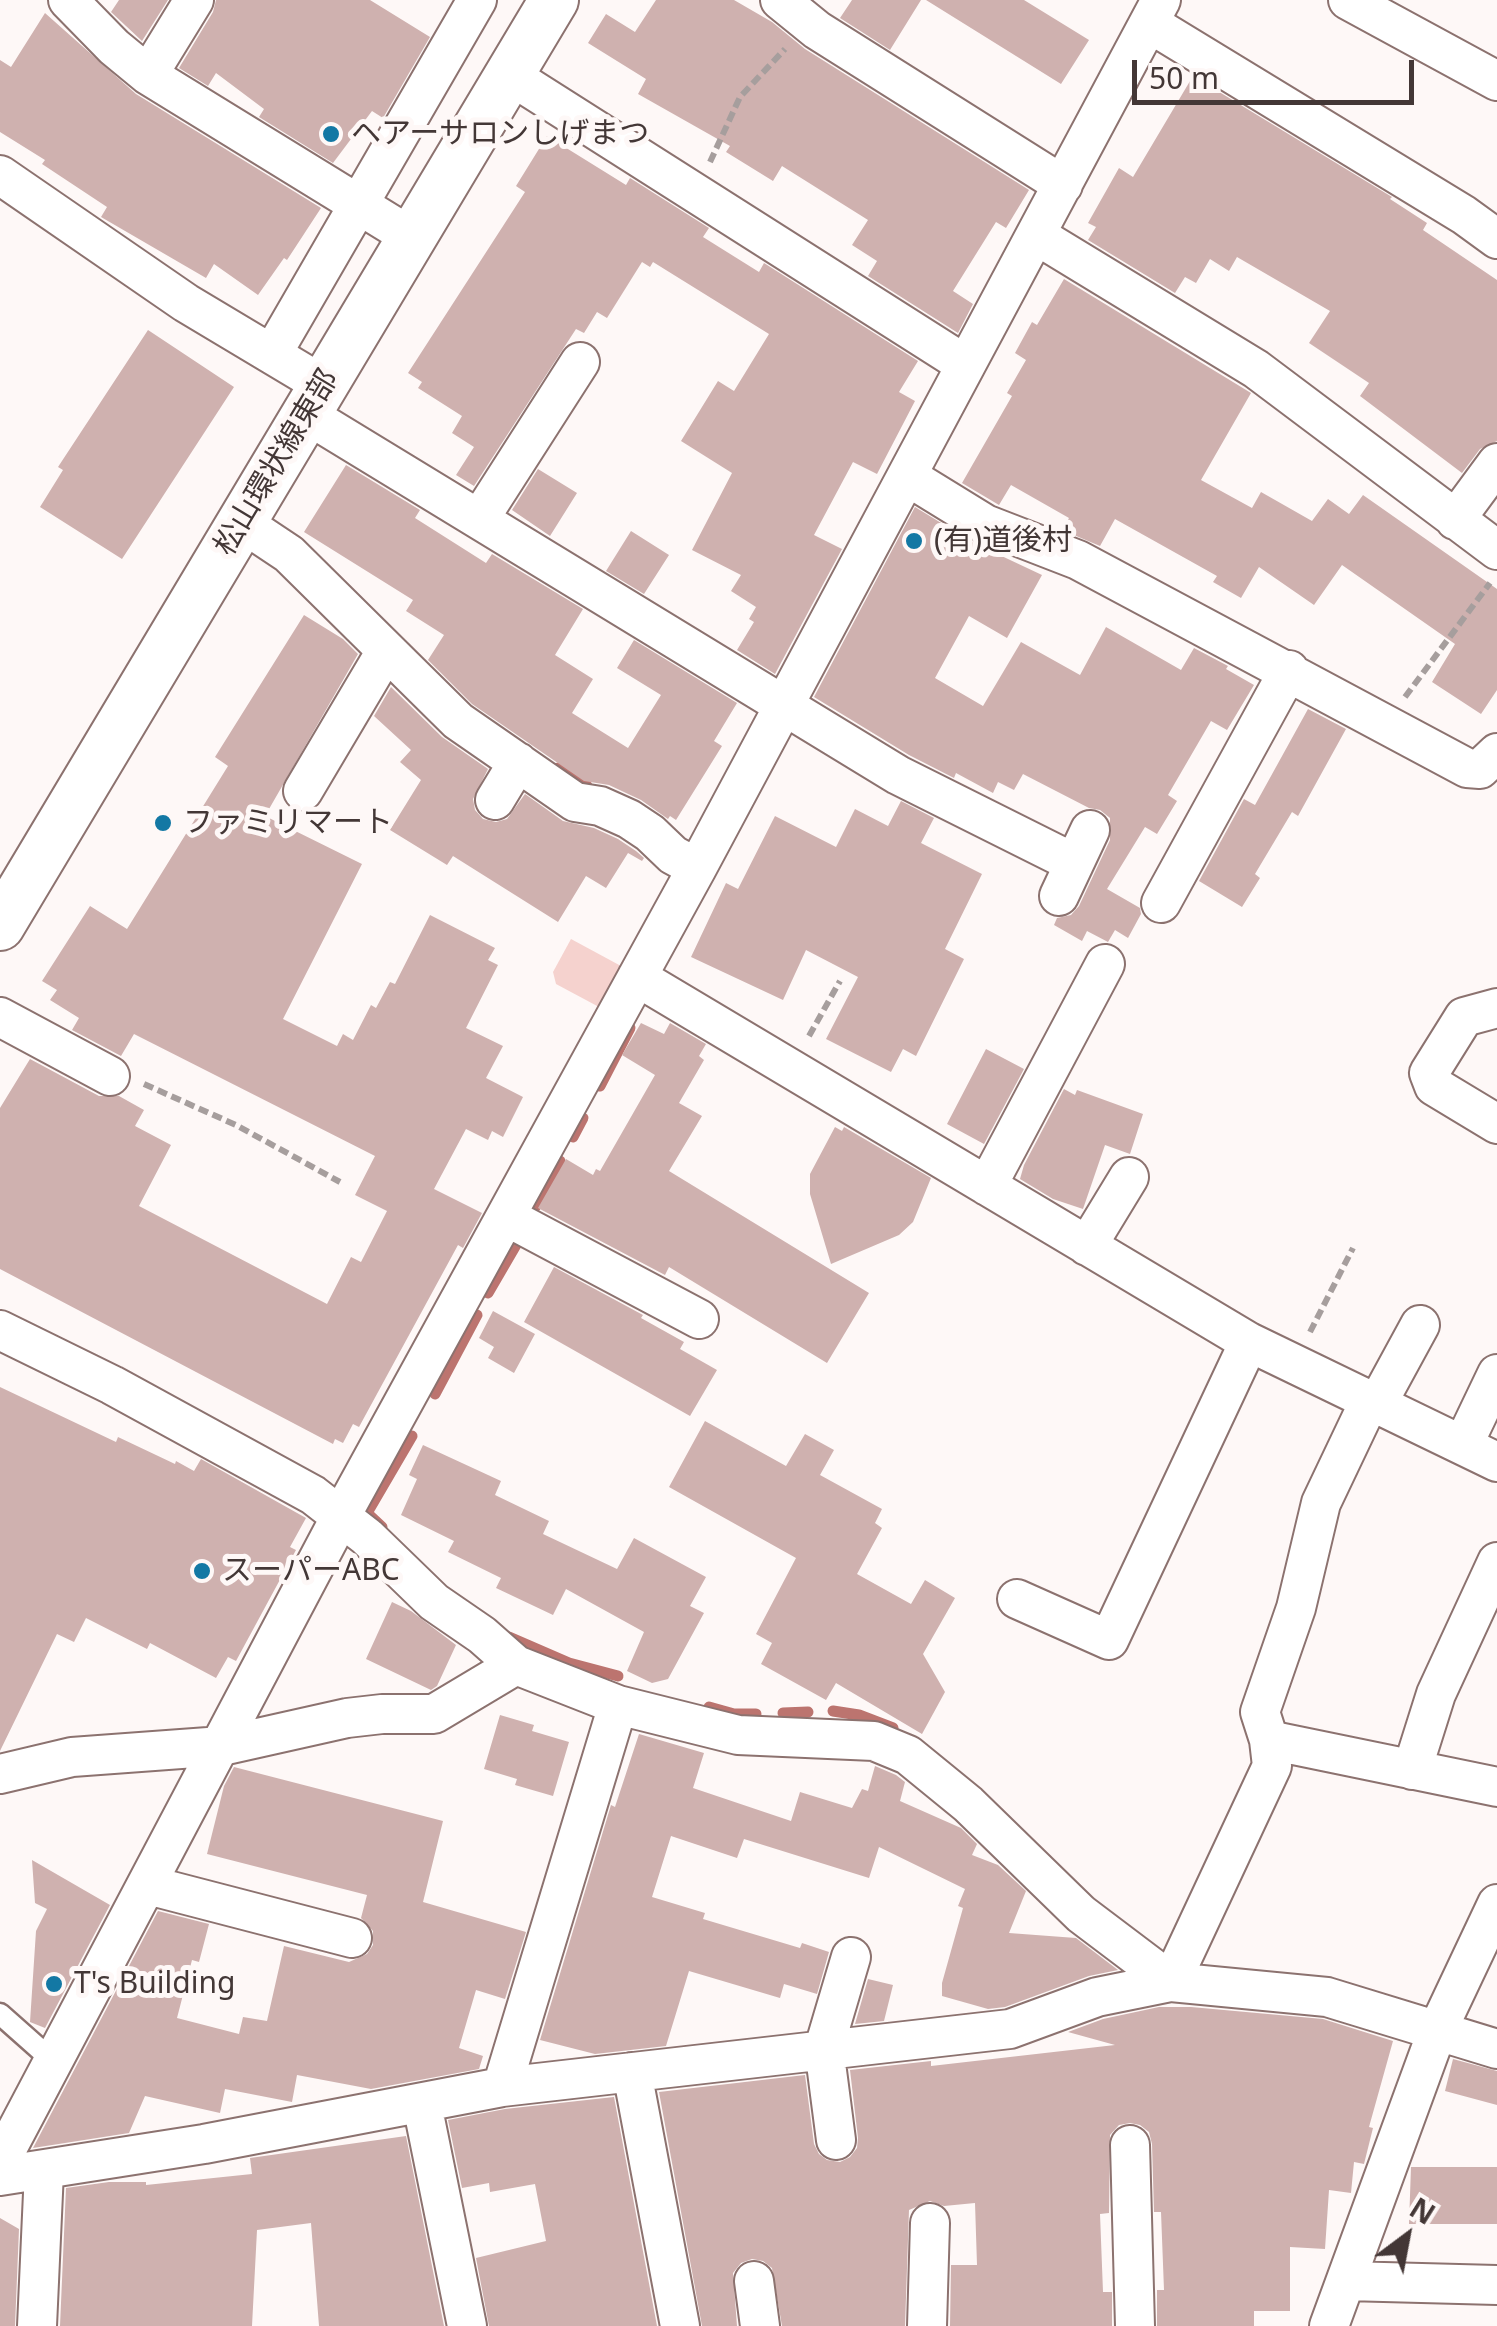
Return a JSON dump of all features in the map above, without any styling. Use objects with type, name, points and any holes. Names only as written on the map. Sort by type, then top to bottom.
[{"type":"street","points":[[68,0],[114,47],[148,74],[413,238]]},
{"type":"street","points":[[148,74],[194,0]]},
{"type":"street","points":[[272,354],[477,0]]},
{"type":"street","name":"松山環状線東部","points":[[0,926],[554,0]]},
{"type":"street","points":[[780,0],[809,24],[1063,185]]},
{"type":"street","points":[[1348,0],[1497,82]]},
{"type":"street","points":[[0,2162],[341,1516],[697,868],[1155,12],[1497,239]]},
{"type":"street","points":[[508,74],[966,365]]},
{"type":"street","points":[[0,175],[186,302],[272,354],[314,400],[480,518],[898,775],[1074,863]]},
{"type":"street","points":[[1036,236],[1256,369],[1497,550]]},
{"type":"street","points":[[480,518],[580,362]]},
{"type":"street","points":[[1455,520],[1497,463]]},
{"type":"street","points":[[907,476],[985,524],[1078,560],[1467,768],[1480,769],[1497,753]]},
{"type":"street","points":[[242,522],[289,554],[458,721],[575,802],[600,806],[629,819],[650,832],[673,855],[697,868]]},
{"type":"street","points":[[303,791],[386,650]]},
{"type":"street","points":[[1161,903],[1289,670]]},
{"type":"street","points":[[495,800],[518,762]]},
{"type":"street","points":[[987,1186],[1106,964]]},
{"type":"street","points":[[637,977],[1249,1342],[1497,1462]]},
{"type":"street","points":[[1497,1008],[1464,1017],[1430,1073],[1434,1086],[1497,1124]]},
{"type":"street","points":[[0,1017],[110,1076]]},
{"type":"street","points":[[1087,1246],[1128,1176]]},
{"type":"street","points":[[506,1217],[700,1320]]},
{"type":"street","points":[[1171,1982],[1272,1766],[1260,1712],[1296,1608],[1320,1503],[1373,1402],[1420,1325]]},
{"type":"street","points":[[0,1330],[128,1393],[312,1494],[400,1566],[434,1602],[516,1665],[618,1705],[738,1735],[874,1741],[908,1754],[968,1804],[1082,1914],[1171,1982]]},
{"type":"street","points":[[1017,1599],[1109,1640],[1249,1342]]},
{"type":"street","points":[[1463,1446],[1497,1374]]},
{"type":"street","points":[[1412,1770],[1436,1694],[1497,1562]]},
{"type":"street","points":[[0,1774],[72,1757],[222,1746],[347,1718],[434,1714],[516,1665]]},
{"type":"street","points":[[502,2087],[618,1705]]},
{"type":"street","points":[[1269,1740],[1497,1787]]},
{"type":"street","points":[[148,1885],[352,1938]]},
{"type":"street","points":[[1329,2326],[1438,2029],[1497,1904]]},
{"type":"street","points":[[836,2140],[824,2048],[851,1958]]},
{"type":"street","points":[[0,2176],[502,2087],[1010,2029],[1097,1996],[1171,1982],[1327,1997],[1497,2049]]},
{"type":"street","points":[[632,2072],[680,2326]]},
{"type":"street","points":[[422,2104],[467,2326]]},
{"type":"street","points":[[1130,2145],[1136,2326]]},
{"type":"street","points":[[36,2326],[44,2171]]},
{"type":"street","points":[[927,2326],[930,2223]]},
{"type":"street","points":[[754,2281],[760,2326]]},
{"type":"street","points":[[1346,2281],[1497,2285]]},
{"type":"lane","points":[[0,2014],[54,2062]]},
{"type":"path","points":[[696,193],[740,97],[809,24]]},
{"type":"path","points":[[1386,724],[1497,574]]},
{"type":"path","points":[[791,1068],[840,981]]},
{"type":"path","points":[[110,1076],[130,1077],[236,1125],[340,1182]]},
{"type":"path","points":[[1294,1363],[1353,1248]]},
{"type":"shaded area","points":[[571,939],[621,966],[599,1007],[556,984],[553,972]]},
{"type":"building","points":[[119,0],[168,0],[142,41],[111,12]]},
{"type":"building","points":[[216,0],[370,0],[430,37],[383,118],[372,111],[333,163],[259,117],[264,109],[216,73],[208,86],[179,68],[213,12]]},
{"type":"building","points":[[656,0],[734,0],[1029,190],[1006,228],[996,222],[953,291],[973,304],[958,333],[868,276],[877,261],[852,245],[868,220],[782,166],[773,181],[726,152],[730,146],[638,94],[646,79],[588,43],[606,14],[635,32]]},
{"type":"building","points":[[852,0],[921,0],[890,50],[840,18]]},
{"type":"building","points":[[926,0],[1024,0],[1089,40],[1061,84]]},
{"type":"building","points":[[45,13],[136,94],[321,208],[258,295],[214,264],[206,278],[101,217],[107,207],[0,132],[0,60],[11,67]]},
{"type":"building","points":[[1193,76],[1392,197],[1427,223],[1423,230],[1497,280],[1497,441],[1480,449],[1462,473],[1360,396],[1369,383],[1309,343],[1330,311],[1237,257],[1229,271],[1210,259],[1196,283],[1185,277],[1175,293],[1088,240],[1096,227],[1088,223],[1119,168],[1133,177]]},
{"type":"building","points":[[547,136],[626,185],[630,178],[709,228],[703,237],[759,272],[764,263],[918,361],[899,392],[915,401],[877,474],[853,462],[814,535],[842,549],[775,674],[737,650],[754,622],[749,619],[756,607],[731,591],[741,575],[692,550],[732,473],[681,441],[718,381],[734,391],[769,334],[653,262],[650,267],[642,262],[607,318],[597,312],[584,333],[576,329],[474,486],[456,475],[474,447],[452,433],[462,416],[418,388],[422,382],[408,373],[525,192],[516,186]]},
{"type":"building","points":[[1064,279],[1251,393],[1201,480],[1252,508],[1261,492],[1312,521],[1328,499],[1349,514],[1363,495],[1497,589],[1497,690],[1481,714],[1432,682],[1455,644],[1342,565],[1314,605],[1259,567],[1241,598],[1213,582],[1217,576],[1115,519],[1100,546],[1062,530],[1069,518],[1011,485],[999,505],[962,483],[1012,396],[1007,393],[1026,360],[1015,353]]},
{"type":"building","points":[[148,330],[234,387],[122,559],[40,507],[63,470],[58,467]]},
{"type":"building","points":[[346,465],[420,510],[415,518],[486,563],[492,554],[583,609],[555,655],[593,679],[572,713],[628,748],[661,695],[617,668],[634,640],[737,703],[714,741],[722,746],[676,820],[609,785],[584,781],[472,704],[428,660],[444,635],[406,611],[413,600],[304,532]]},
{"type":"building","points":[[538,469],[577,493],[550,536],[512,510]]},
{"type":"building","points":[[915,507],[974,543],[1042,575],[1007,638],[969,616],[935,678],[983,706],[1021,642],[1080,675],[1106,627],[1181,670],[1194,648],[1254,685],[1227,730],[1211,721],[1168,795],[1177,801],[1157,834],[1145,827],[1107,889],[1140,908],[1141,914],[1128,938],[1115,930],[1108,942],[1087,931],[1082,941],[1054,925],[1057,918],[1071,915],[1079,906],[1110,840],[1110,818],[1100,810],[1023,774],[1014,790],[998,782],[993,793],[956,773],[954,778],[814,697]]},
{"type":"building","points":[[631,531],[669,555],[644,594],[606,571]]},
{"type":"building","points":[[304,615],[343,639],[358,654],[265,816],[362,864],[283,1019],[337,1046],[343,1034],[353,1040],[371,1005],[376,1008],[390,982],[395,984],[430,915],[495,948],[488,960],[498,965],[466,1028],[503,1046],[486,1078],[523,1097],[503,1137],[492,1131],[488,1140],[466,1129],[434,1189],[482,1213],[463,1248],[458,1245],[359,1427],[353,1424],[343,1443],[335,1439],[333,1444],[0,1269],[0,1108],[30,1059],[99,1096],[119,1096],[144,1110],[135,1126],[171,1145],[139,1206],[327,1304],[351,1257],[361,1262],[387,1211],[355,1195],[375,1156],[134,1034],[121,1056],[72,1030],[79,1018],[50,1000],[57,990],[42,981],[90,906],[127,929],[228,766],[215,757]]},
{"type":"building","points":[[391,687],[442,737],[488,769],[473,799],[475,810],[483,819],[507,819],[525,794],[563,821],[618,839],[644,858],[642,861],[628,853],[606,888],[586,876],[558,922],[453,856],[447,865],[390,830],[421,780],[400,762],[411,750],[374,716]]},
{"type":"building","points":[[1308,709],[1346,729],[1298,816],[1292,812],[1255,874],[1260,878],[1242,907],[1199,881],[1244,799],[1255,805]]},
{"type":"building","points":[[901,801],[934,818],[921,843],[982,874],[945,949],[964,959],[916,1056],[903,1049],[891,1072],[826,1039],[858,977],[806,950],[783,1000],[691,957],[726,883],[738,889],[775,816],[836,847],[855,809],[888,826]]},
{"type":"building","points":[[641,1023],[664,1034],[670,1023],[706,1044],[699,1056],[704,1060],[679,1103],[702,1116],[669,1171],[869,1293],[827,1363],[669,1267],[665,1275],[538,1208],[566,1159],[593,1175],[596,1169],[600,1171],[655,1075],[622,1055]]},
{"type":"building","points":[[986,1049],[1024,1069],[984,1144],[947,1124]]},
{"type":"building","points":[[1064,1089],[1143,1114],[1130,1154],[1105,1145],[1083,1209],[1053,1199],[1020,1179]]},
{"type":"building","points":[[835,1127],[842,1131],[844,1127],[931,1178],[913,1222],[899,1235],[831,1264],[810,1194],[810,1174]]},
{"type":"building","points":[[554,1267],[643,1315],[641,1318],[684,1342],[680,1349],[717,1370],[690,1416],[524,1322]]},
{"type":"building","points":[[493,1311],[535,1334],[514,1373],[488,1358],[494,1347],[479,1338]]},
{"type":"building","points":[[0,1387],[116,1442],[118,1437],[194,1471],[201,1459],[306,1518],[290,1547],[296,1550],[236,1661],[228,1657],[216,1678],[150,1643],[147,1649],[86,1618],[74,1642],[57,1634],[0,1751]]},
{"type":"building","points":[[705,1421],[786,1466],[805,1434],[834,1450],[820,1475],[882,1509],[875,1523],[882,1528],[857,1574],[911,1604],[925,1580],[955,1598],[923,1654],[945,1692],[922,1734],[836,1683],[826,1700],[761,1664],[772,1643],[756,1634],[796,1558],[669,1487]]},
{"type":"building","points":[[423,1445],[501,1481],[495,1495],[549,1521],[543,1534],[617,1569],[634,1538],[706,1577],[690,1606],[704,1613],[668,1679],[652,1683],[627,1671],[644,1632],[566,1589],[553,1615],[496,1588],[501,1578],[448,1552],[454,1541],[401,1515],[417,1479],[409,1475]]},
{"type":"building","points":[[392,1602],[411,1611],[456,1645],[437,1686],[431,1690],[366,1659]]},
{"type":"building","points":[[500,1715],[534,1725],[532,1731],[569,1742],[553,1796],[515,1785],[517,1779],[484,1769]]},
{"type":"building","points":[[639,1734],[704,1753],[693,1788],[791,1821],[800,1792],[852,1808],[862,1789],[868,1791],[875,1766],[896,1775],[905,1782],[900,1801],[961,1828],[977,1844],[972,1855],[998,1865],[1026,1891],[1009,1933],[1076,1938],[1118,1970],[1089,1976],[1005,2007],[988,2009],[942,1996],[942,1983],[963,1908],[958,1906],[965,1889],[879,1847],[869,1878],[744,1839],[737,1858],[671,1836],[652,1897],[705,1913],[703,1919],[800,1948],[802,1943],[829,1952],[817,1994],[784,1984],[780,1998],[689,1971],[666,2046],[595,2054],[540,2040],[611,1805],[615,1807]]},
{"type":"building","points":[[234,1767],[443,1821],[423,1902],[526,1932],[505,1999],[476,1990],[459,2048],[483,2056],[479,2069],[371,2089],[297,2075],[292,2102],[225,2089],[220,2113],[145,2096],[129,2133],[33,2148],[158,1911],[209,1924],[199,1962],[192,1960],[177,2018],[239,2034],[243,2017],[267,2021],[284,1946],[349,1962],[367,1954],[373,1945],[373,1931],[361,1918],[367,1895],[207,1854],[224,1786]]},
{"type":"building","points":[[32,1860],[110,1905],[45,2028],[30,2022],[36,1931],[47,1909],[35,1903]]},
{"type":"building","points":[[868,1979],[893,1985],[884,2021],[855,2024]]},
{"type":"building","points":[[1159,2007],[1323,2019],[1393,2041],[1369,2127],[1373,2128],[1364,2164],[1354,2162],[1351,2193],[1329,2190],[1325,2249],[1290,2247],[1290,2311],[1254,2311],[1254,2326],[1157,2326],[1157,2290],[1164,2290],[1161,2212],[1154,2212],[1152,2144],[1149,2132],[1130,2123],[1119,2125],[1110,2135],[1109,2213],[1100,2214],[1103,2292],[1112,2292],[1112,2326],[950,2326],[951,2265],[977,2265],[975,2203],[944,2206],[930,2201],[909,2210],[905,2326],[782,2326],[772,2268],[752,2259],[741,2263],[733,2273],[737,2326],[702,2326],[659,2092],[805,2075],[814,2144],[827,2160],[840,2162],[857,2148],[850,2070],[931,2061],[931,2066],[1115,2045],[1068,2032],[1103,2019]]},
{"type":"building","points":[[1453,2059],[1497,2071],[1497,2105],[1445,2091]]},
{"type":"building","points":[[614,2097],[657,2326],[489,2326],[476,2258],[546,2241],[535,2184],[490,2192],[489,2183],[462,2188],[448,2120],[505,2109]]},
{"type":"building","points":[[406,2136],[444,2326],[319,2326],[311,2223],[257,2230],[252,2326],[60,2326],[66,2188],[109,2182],[146,2185],[252,2174],[250,2158]]},
{"type":"building","points":[[1411,2167],[1497,2167],[1497,2224],[1409,2224]]},
{"type":"building","points":[[0,2218],[19,2229],[15,2326],[0,2326]]},
{"type":"waterway","points":[[558,768],[587,786]]},
{"type":"waterway","points":[[600,1086],[630,1028]]},
{"type":"waterway","points":[[573,1137],[583,1118]]},
{"type":"waterway","points":[[536,1206],[560,1161]]},
{"type":"waterway","points":[[488,1293],[520,1238]]},
{"type":"waterway","points":[[435,1394],[477,1315]]},
{"type":"waterway","points":[[382,1527],[367,1513],[412,1436]]},
{"type":"waterway","points":[[509,1637],[569,1663],[618,1676]]},
{"type":"waterway","points":[[709,1707],[734,1714],[756,1714]]},
{"type":"waterway","points":[[833,1711],[859,1715],[893,1728]]},
{"type":"waterway","points":[[783,1713],[808,1712]]},
{"type":"place","name":"ヘアーサロンしげまつ","points":[[331,134]]},
{"type":"place","name":"(有)道後村","points":[[914,541]]},
{"type":"place","name":"ファミリマート","points":[[163,823]]},
{"type":"place","name":"スーパーABC","points":[[202,1571]]},
{"type":"place","name":"T's Building","points":[[54,1984]]}]
